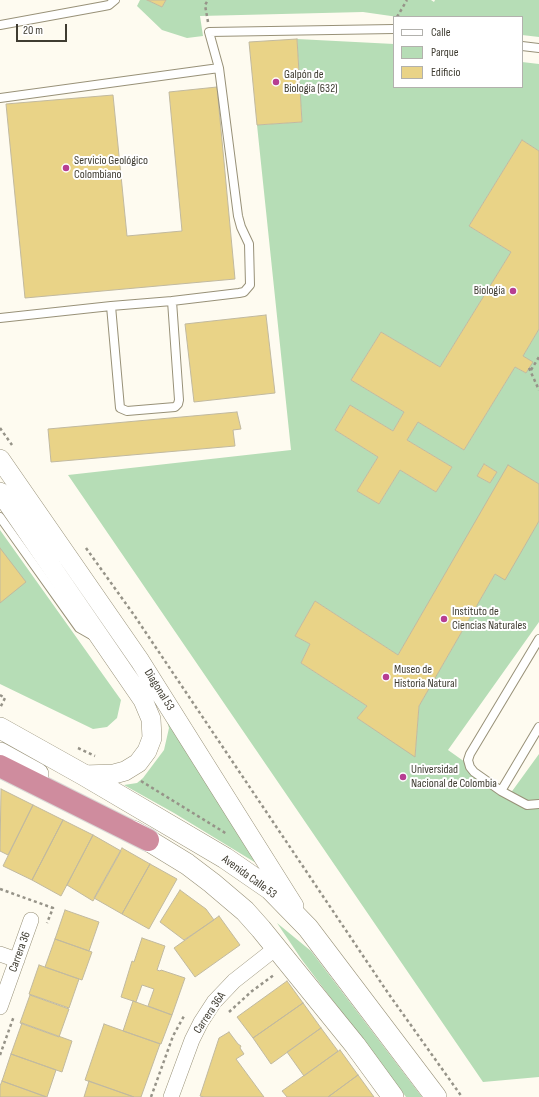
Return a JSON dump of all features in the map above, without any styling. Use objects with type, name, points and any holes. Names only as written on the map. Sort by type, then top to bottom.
[{"type":"highway","points":[[0,766],[148,840]]},
{"type":"main road","name":"Avenida Calle 53","points":[[0,728],[84,775],[247,873],[270,889],[308,928],[436,1097]]},
{"type":"main road","points":[[0,753],[187,864],[230,897],[245,911],[276,948],[355,1045],[393,1097]]},
{"type":"street","name":"Diagonal 53","points":[[7,453],[308,928]]},
{"type":"street","name":"Diagonal 53","points":[[0,492],[14,524],[55,583],[104,643],[143,700],[151,718],[152,738],[147,751],[138,763],[125,771],[114,774],[84,775]]},
{"type":"street","name":"Carrera 36","points":[[0,1007],[31,920]]},
{"type":"street","name":"Carrera 36A","points":[[171,1097],[192,1040],[201,1022],[214,1002],[234,980],[276,948]]},
{"type":"street","points":[[0,954],[17,960]]},
{"type":"lane","points":[[0,25],[109,5],[115,0]]},
{"type":"lane","points":[[0,318],[240,293],[248,289],[250,284],[249,244],[241,227],[238,216],[219,68],[209,32],[393,29]]},
{"type":"lane","points":[[523,46],[539,48]]},
{"type":"lane","points":[[0,98],[219,68]]},
{"type":"lane","points":[[111,306],[120,408],[126,412],[172,408],[178,404],[178,400],[172,300]]},
{"type":"lane","points":[[0,517],[14,524]]},
{"type":"lane","points":[[539,640],[470,754],[468,760],[470,767],[474,772],[501,791],[527,805],[539,804]]},
{"type":"lane","points":[[501,791],[539,726]]},
{"type":"path","points":[[208,0],[205,5],[209,32]]},
{"type":"path","points":[[398,16],[407,0]]},
{"type":"path","points":[[539,356],[530,369],[539,390]]},
{"type":"path","points":[[0,428],[7,453]]},
{"type":"path","points":[[83,544],[134,615],[388,994],[462,1097]]},
{"type":"path","points":[[0,695],[5,698],[0,708]]},
{"type":"path","points":[[225,1016],[252,991],[274,974],[281,974]]},
{"type":"green space","points":[[140,0],[147,0],[162,7],[166,0],[431,0],[434,2],[435,0],[539,0],[539,37],[523,35],[523,16],[393,16],[363,12],[200,16],[203,36],[187,38],[162,30],[137,6]]},
{"type":"green space","name":"Universidad Nacional de Colombia","points":[[297,39],[393,44],[393,88],[523,88],[523,62],[539,64],[539,151],[522,140],[469,226],[511,252],[440,367],[381,332],[351,380],[404,412],[393,431],[350,405],[335,430],[378,457],[357,491],[379,504],[400,470],[436,492],[452,467],[407,440],[418,422],[464,450],[515,367],[526,373],[532,362],[523,356],[539,329],[539,484],[508,466],[398,655],[315,601],[295,636],[310,644],[301,663],[367,706],[357,718],[415,756],[419,706],[495,574],[505,579],[539,521],[539,622],[448,750],[510,794],[539,754],[539,1077],[483,1082],[68,475],[291,450],[257,125],[302,122]],"holes":[[[484,464],[497,472],[490,483],[477,476]]]},
{"type":"green space","points":[[0,530],[121,700],[117,718],[107,727],[93,729],[0,684]]},
{"type":"green space","points":[[162,704],[261,866],[174,813],[124,785],[137,783],[143,778],[164,750],[169,728]]},
{"type":"green space","points":[[277,923],[311,951],[422,1097],[406,1097],[302,960]]},
{"type":"building","points":[[147,0],[166,0],[162,7]]},
{"type":"building","name":"Galpón de Biología (632)","points":[[297,39],[302,122],[257,125],[249,42]]},
{"type":"building","name":"Servicio Geológico Colombiano","points":[[217,87],[235,279],[25,298],[6,104],[113,95],[127,236],[182,231],[169,92]]},
{"type":"building","name":"Biología","points":[[522,140],[539,151],[539,329],[523,356],[533,362],[526,373],[515,367],[464,450],[418,422],[407,440],[452,467],[436,492],[400,470],[379,504],[357,491],[378,457],[335,430],[350,405],[393,431],[404,412],[351,380],[381,332],[440,367],[511,252],[469,226]]},
{"type":"building","points":[[266,315],[275,393],[194,402],[185,324]]},
{"type":"building","points":[[237,412],[241,429],[233,430],[235,446],[51,462],[48,429]]},
{"type":"building","points":[[484,464],[497,472],[490,483],[477,476]]},
{"type":"building","name":"Instituto de Ciencias Naturales","points":[[508,465],[539,484],[539,521],[505,580],[495,574],[419,706],[415,757],[357,718],[367,706],[301,663],[310,644],[295,636],[315,601],[398,655]]},
{"type":"building","points":[[0,548],[26,582],[0,603]]},
{"type":"building","points":[[1,789],[33,805],[8,855],[0,851]]},
{"type":"building","points":[[33,805],[63,820],[32,880],[3,866]]},
{"type":"building","points":[[63,820],[93,835],[61,896],[32,880]]},
{"type":"building","points":[[93,835],[121,851],[93,901],[67,885]]},
{"type":"building","points":[[122,848],[150,864],[122,914],[94,898]]},
{"type":"building","points":[[150,864],[177,879],[149,929],[122,914]]},
{"type":"building","points":[[180,890],[206,909],[214,920],[184,940],[160,922]]},
{"type":"building","points":[[65,910],[99,922],[89,951],[55,939]]},
{"type":"building","points":[[219,916],[240,945],[195,977],[174,948]]},
{"type":"building","points":[[142,938],[165,946],[157,970],[185,978],[172,1015],[148,1006],[154,989],[142,985],[136,1002],[121,997],[132,961],[134,962]]},
{"type":"building","points":[[55,939],[92,952],[82,980],[45,967]]},
{"type":"building","points":[[39,965],[79,979],[69,1008],[29,994]]},
{"type":"building","points":[[287,981],[303,1003],[253,1038],[237,1017]]},
{"type":"building","points":[[30,995],[69,1009],[59,1037],[20,1023]]},
{"type":"building","points":[[133,1001],[172,1015],[161,1044],[123,1031]]},
{"type":"building","points":[[303,1003],[321,1028],[271,1064],[253,1038]]},
{"type":"building","points":[[22,1023],[72,1041],[62,1072],[11,1054]]},
{"type":"building","points":[[104,1024],[160,1044],[141,1097],[134,1097],[85,1080]]},
{"type":"building","points":[[321,1028],[338,1051],[304,1076],[287,1052]]},
{"type":"building","points":[[229,1032],[241,1046],[240,1048],[244,1054],[236,1059],[264,1097],[200,1096],[219,1038]]},
{"type":"building","points":[[340,1050],[358,1075],[328,1097],[287,1097],[282,1091]]},
{"type":"building","points":[[11,1054],[56,1070],[47,1097],[2,1081]]},
{"type":"building","points":[[358,1075],[374,1097],[328,1097]]},
{"type":"building","points":[[2,1081],[46,1097],[0,1097],[0,1086]]},
{"type":"building","points":[[89,1081],[134,1097],[84,1097]]},
{"type":"place","name":"Galpón de Biología (632)","points":[[276,82]]},
{"type":"place","name":"Servicio Geológico Colombiano","points":[[66,168]]},
{"type":"place","name":"Biología","points":[[513,291]]},
{"type":"place","name":"Instituto de Ciencias Naturales","points":[[444,619]]},
{"type":"place","name":"Museo de Historia Natural","points":[[386,677]]},
{"type":"place","name":"Universidad Nacional de Colombia","points":[[403,777]]}]
